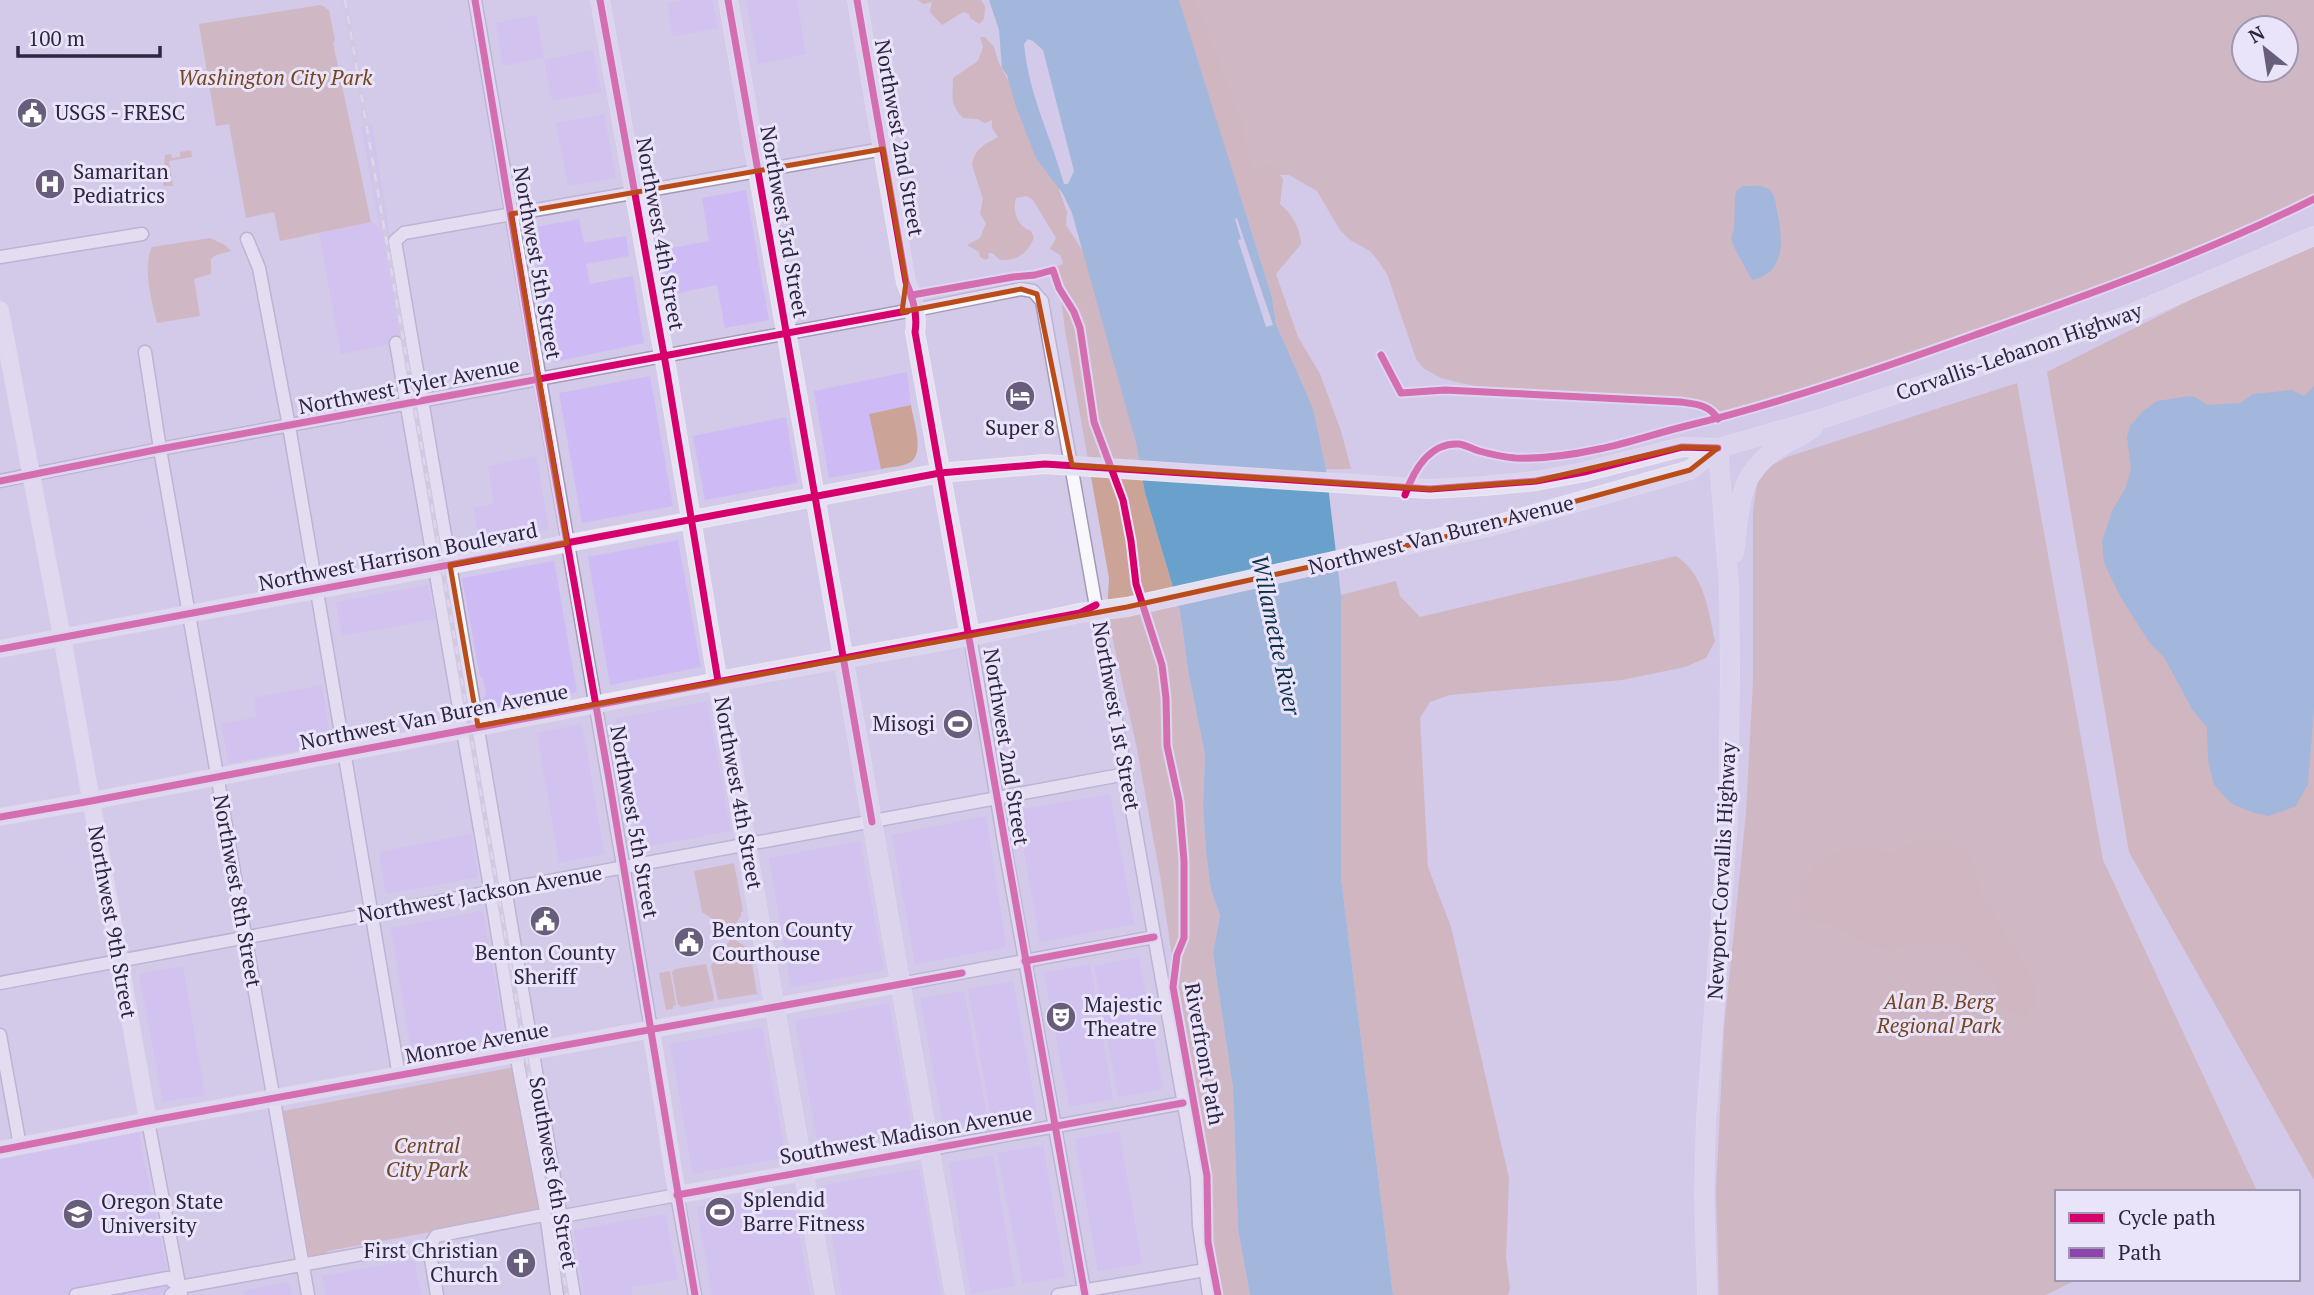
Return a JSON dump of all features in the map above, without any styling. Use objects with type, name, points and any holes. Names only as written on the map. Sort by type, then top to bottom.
[{"type":"highway","name":"Northwest 4th Street","points":[[600,0],[825,1295]]},
{"type":"highway","name":"Northwest 3rd Street","points":[[727,0],[955,1295]]},
{"type":"highway","name":"Northwest 2nd Street","points":[[858,0],[906,282],[912,295],[911,311],[917,322],[915,332],[970,636]]},
{"type":"highway","name":"Corvallis-Lebanon Highway","points":[[1718,447],[1933,384],[2129,315],[2314,236]]},
{"type":"highway","points":[[1729,586],[1741,501],[1748,476],[1763,459],[1824,418]]},
{"type":"highway","name":"Northwest Harrison Boulevard","points":[[692,520],[940,473],[1045,464],[1430,489],[1536,481],[1682,447],[1718,447]]},
{"type":"highway","name":"Northwest Van Buren Avenue","points":[[718,681],[970,636],[1031,622],[1099,624],[1127,607],[1508,522],[1690,470],[1718,447]]},
{"type":"highway","name":"Newport-Corvallis Highway","points":[[1707,1295],[1704,1195],[1706,1120],[1728,821],[1729,586],[1718,447]]},
{"type":"main road","name":"Northwest 9th Street","points":[[0,310],[1,328],[62,638],[148,1121]]},
{"type":"main road","name":"Northwest Harrison Boulevard","points":[[0,649],[692,520]]},
{"type":"main road","name":"Northwest Van Buren Avenue","points":[[0,817],[718,681]]},
{"type":"main road","name":"Monroe Avenue","points":[[0,1150],[900,984]]},
{"type":"main road","points":[[651,1029],[677,1195]]},
{"type":"main road","name":"Southwest Madison Avenue","points":[[677,1195],[930,1149]]},
{"type":"street","name":"Northwest 5th Street","points":[[475,0],[651,1029]]},
{"type":"street","points":[[443,567],[422,400],[395,246],[396,237],[404,233],[883,149]]},
{"type":"street","points":[[0,257],[142,234]]},
{"type":"street","points":[[247,239],[259,268],[289,426],[399,1076]]},
{"type":"street","name":"Northwest Tyler Avenue","points":[[0,481],[1021,289],[1033,291]]},
{"type":"street","name":"Northwest 1st Street","points":[[1033,291],[1040,297],[1043,306],[1197,1178],[1199,1226],[1209,1295]]},
{"type":"street","points":[[396,343],[443,567]]},
{"type":"street","name":"Northwest 8th Street","points":[[145,352],[308,1295]]},
{"type":"street","name":"Southwest 6th Street","points":[[443,567],[478,726],[534,1051],[553,1216],[557,1295]]},
{"type":"street","name":"Southwest 6th Street","points":[[443,567],[461,729],[517,1054],[553,1216],[574,1295]]},
{"type":"street","name":"Northwest 2nd Street","points":[[970,636],[1085,1293]]},
{"type":"street","name":"Northwest Jackson Avenue","points":[[0,983],[1126,774]]},
{"type":"street","name":"Monroe Avenue","points":[[900,984],[1154,937]]},
{"type":"street","points":[[0,1035],[20,1146]]},
{"type":"street","name":"Southwest Madison Avenue","points":[[930,1149],[1183,1103]]},
{"type":"street","points":[[148,1121],[177,1292]]},
{"type":"street","points":[[677,1195],[695,1295]]},
{"type":"street","name":"Southwest Madison Avenue","points":[[437,1295],[429,1253],[433,1239],[677,1195]]},
{"type":"street","points":[[177,1292],[367,1253]]},
{"type":"street","points":[[1058,1295],[1085,1293],[1205,1270]]},
{"type":"street","points":[[76,1295],[168,1278],[177,1292]]},
{"type":"highlighted area","points":[[883,149],[906,282],[902,312],[1021,289],[1037,294],[1072,465],[1430,489],[1536,481],[1682,447],[1718,448],[1690,470],[1441,538],[1127,607],[478,726],[450,565],[567,543],[511,214]]},
{"type":"shaded area","points":[[712,0],[718,28],[673,36],[667,3]]},
{"type":"shaded area","points":[[746,0],[797,0],[806,54],[758,64]]},
{"type":"shaded area","points":[[918,0],[981,0],[985,6],[984,19],[979,24],[963,12],[942,25],[930,12],[932,2],[923,4]]},
{"type":"shaded area","points":[[1179,0],[1196,0],[1243,126],[1252,169],[1256,174],[1260,172],[1262,164],[1269,165],[1283,179],[1280,204],[1295,221],[1301,244],[1276,274],[1298,337],[1320,374],[1341,431],[1351,469],[1326,469],[1313,408],[1276,324],[1272,297]]},
{"type":"shaded area","points":[[536,15],[544,57],[503,66],[496,23]]},
{"type":"shaded area","points":[[980,37],[985,37],[994,47],[998,61],[1062,181],[1059,190],[1067,212],[1066,225],[1085,254],[1133,429],[1133,443],[1137,453],[1135,460],[1118,458],[1108,451],[1102,441],[1103,417],[1094,404],[1090,382],[1090,379],[1099,373],[1093,365],[1094,350],[1084,338],[1088,320],[1087,309],[1064,291],[1060,272],[1063,262],[1060,255],[1050,249],[1056,238],[1033,200],[1027,196],[1016,198],[1017,218],[1022,226],[1031,231],[1034,238],[1021,255],[1000,260],[988,253],[989,258],[985,260],[980,257],[979,252],[967,245],[980,238],[986,223],[980,214],[983,199],[972,165],[973,159],[981,148],[998,137],[992,128],[992,120],[985,123],[977,119],[963,118],[959,113],[953,100],[953,78],[978,61],[983,47]]},
{"type":"shaded area","points":[[593,50],[601,92],[552,101],[544,60]]},
{"type":"shaded area","points":[[604,114],[616,178],[568,186],[556,123]]},
{"type":"shaded area","points":[[372,125],[416,395],[410,396],[400,342],[341,354],[319,233],[371,222],[380,229],[361,126]]},
{"type":"shaded area","points":[[746,190],[769,320],[725,328],[717,285],[669,295],[661,250],[709,241],[702,198]]},
{"type":"shaded area","points":[[579,219],[584,243],[626,236],[629,256],[586,264],[590,284],[633,276],[644,343],[554,362],[530,228]]},
{"type":"shaded area","points":[[2314,238],[2314,1180],[2129,852],[2047,372]]},
{"type":"shaded area","points":[[907,372],[911,405],[870,414],[881,469],[829,478],[814,391]]},
{"type":"shaded area","points":[[650,376],[673,506],[582,523],[559,393]]},
{"type":"shaded area","points":[[786,417],[797,483],[705,500],[693,436]]},
{"type":"shaded area","points":[[421,419],[444,549],[436,550],[414,420]]},
{"type":"shaded area","points":[[536,456],[549,529],[479,542],[474,508],[494,504],[488,466]]},
{"type":"shaded area","points":[[678,540],[701,667],[610,685],[588,557]]},
{"type":"shaded area","points":[[1676,556],[1693,573],[1704,594],[1715,641],[1706,658],[1685,667],[1622,680],[1450,695],[1430,702],[1420,718],[1428,867],[1451,927],[1509,1178],[1506,1258],[1510,1288],[1508,1295],[1393,1295],[1341,878],[1341,595],[1396,581],[1400,596],[1420,617]]},
{"type":"shaded area","points":[[554,561],[577,692],[485,710],[483,700],[486,694],[480,676],[462,578]]},
{"type":"shaded area","points":[[428,585],[435,619],[342,636],[336,602]]},
{"type":"shaded area","points":[[322,685],[331,744],[231,763],[228,761],[221,724],[257,717],[254,698]]},
{"type":"shaded area","points":[[707,701],[731,831],[638,848],[616,719]]},
{"type":"shaded area","points":[[582,724],[604,854],[559,863],[537,733]]},
{"type":"shaded area","points":[[1110,794],[1134,924],[1040,942],[1017,810]]},
{"type":"shaded area","points":[[986,816],[1006,945],[1004,948],[915,964],[892,835]]},
{"type":"shaded area","points":[[471,834],[478,877],[386,894],[379,852]]},
{"type":"shaded area","points":[[1947,838],[1970,855],[1984,899],[2035,983],[2036,1003],[2026,1016],[2006,1012],[1997,1004],[1997,985],[1958,945],[1922,942],[1891,951],[1869,946],[1832,924],[1800,920],[1800,887],[1819,860],[1856,845],[1891,853],[1918,840]]},
{"type":"shaded area","points":[[860,841],[884,970],[791,987],[769,858]]},
{"type":"shaded area","points":[[483,911],[505,1038],[412,1055],[391,928]]},
{"type":"shaded area","points":[[1139,957],[1163,1089],[1118,1097],[1094,966]]},
{"type":"shaded area","points":[[1090,964],[1113,1099],[1069,1107],[1044,973]]},
{"type":"shaded area","points":[[183,966],[205,1095],[163,1102],[139,974]]},
{"type":"shaded area","points":[[1013,981],[1037,1113],[992,1122],[968,989]]},
{"type":"shaded area","points":[[964,991],[988,1121],[944,1130],[920,998]]},
{"type":"shaded area","points":[[889,1003],[913,1135],[819,1150],[795,1021]]},
{"type":"shaded area","points":[[762,1027],[786,1157],[693,1174],[670,1044]]},
{"type":"shaded area","name":"Oregon State University","points":[[138,1130],[172,1295],[0,1295],[0,1157]]},
{"type":"shaded area","points":[[1119,1131],[1142,1264],[1098,1271],[1075,1139]]},
{"type":"shaded area","points":[[1043,1145],[1065,1277],[1023,1284],[997,1153]]},
{"type":"shaded area","points":[[993,1155],[1015,1286],[971,1294],[949,1163]]},
{"type":"shaded area","points":[[919,1169],[941,1295],[842,1295],[823,1185]]},
{"type":"shaded area","points":[[791,1191],[810,1295],[712,1295],[697,1207]]},
{"type":"shaded area","points":[[665,1214],[678,1279],[631,1287],[632,1295],[584,1295],[574,1230]]},
{"type":"shaded area","points":[[414,1260],[421,1295],[326,1295],[322,1276]]},
{"type":"shaded area","points":[[289,1282],[292,1295],[244,1295],[243,1291]]},
{"type":"green space","points":[[1179,0],[2314,0],[2314,195],[2187,255],[1943,343],[1724,414],[1705,403],[1532,395],[1441,378],[1423,368],[1416,359],[1387,274],[1379,262],[1370,251],[1350,240],[1340,230],[1317,191],[1289,175],[1279,175],[1238,190]]},
{"type":"green space","name":"Washington City Park","points":[[321,5],[329,10],[335,40],[333,43],[371,222],[280,241],[274,212],[246,218],[229,124],[216,126],[199,24]]},
{"type":"green space","points":[[191,150],[192,157],[169,161],[173,186],[163,186],[165,155],[180,157],[180,152]]},
{"type":"green space","points":[[210,238],[231,251],[211,259],[211,274],[194,279],[200,316],[157,323],[148,275],[152,247]]},
{"type":"green space","points":[[1084,257],[1136,443],[1145,493],[1180,611],[1188,670],[1205,755],[1203,805],[1206,852],[1211,890],[1220,915],[1213,953],[1233,1088],[1238,1229],[1250,1295],[1222,1295],[1210,1232],[1210,1185],[1161,881],[1137,749],[1107,614],[1109,578],[1065,330],[1061,299],[1065,293],[1057,266]]},
{"type":"green space","name":"Alan B. Berg Regional Park","points":[[2017,383],[2103,860],[2257,1190],[2055,1190],[2055,1281],[2074,1281],[2046,1295],[1719,1295],[1716,1190],[1724,1029],[1746,813],[1753,681],[1753,512],[1757,483],[1767,468],[1787,457]]},
{"type":"green space","points":[[911,405],[916,428],[917,453],[909,463],[881,469],[869,414]]},
{"type":"green space","points":[[734,863],[743,911],[732,929],[727,929],[702,912],[694,871]]},
{"type":"green space","points":[[730,940],[735,940],[750,951],[757,994],[718,1000],[711,966]]},
{"type":"green space","points":[[706,964],[713,1001],[681,1007],[678,1005],[672,972],[675,969]]},
{"type":"green space","points":[[670,971],[676,1005],[673,1009],[666,1010],[659,973]]},
{"type":"green space","name":"Central City Park","points":[[513,1068],[542,1207],[538,1212],[328,1251],[319,1260],[309,1259],[283,1111]]},
{"type":"water","name":"Willamette River","points":[[989,0],[1179,0],[1272,297],[1276,324],[1313,408],[1326,469],[1341,595],[1341,878],[1393,1295],[1250,1295],[1238,1229],[1233,1088],[1213,953],[1220,915],[1211,890],[1206,852],[1203,805],[1205,755],[1188,670],[1180,611],[1145,493],[1136,443],[1072,213],[1063,194],[1036,158],[1007,75],[1002,68],[999,30]],"holes":[[[1028,39],[1043,50],[1074,171],[1068,184],[1064,184],[1030,81],[1024,44]]]},
{"type":"water","points":[[1743,186],[1760,186],[1772,192],[1781,232],[1777,262],[1772,270],[1752,280],[1731,238],[1734,229],[1735,195]]},
{"type":"water","points":[[2314,386],[2314,709],[2308,784],[2296,806],[2269,816],[2232,804],[2214,785],[2208,760],[2207,728],[2192,709],[2164,657],[2149,642],[2120,596],[2104,563],[2102,541],[2112,511],[2126,487],[2131,468],[2127,437],[2130,426],[2143,411],[2157,401],[2190,396],[2207,405],[2240,403],[2253,394],[2292,390],[2304,396]]},
{"type":"pier","points":[[1237,218],[1273,325],[1266,327],[1238,240],[1241,239],[1235,219]]},
{"type":"railway","points":[[345,0],[567,1295]]},
{"type":"marked path","points":[[367,1253],[430,1243]]},
{"type":"cycle path","points":[[475,0],[695,1295]]},
{"type":"cycle path","points":[[600,0],[667,372],[718,681]]},
{"type":"cycle path","points":[[728,0],[872,822]]},
{"type":"cycle path","points":[[857,0],[906,282],[914,307],[915,332],[1085,1295]]},
{"type":"cycle path","points":[[1405,495],[1424,460],[1431,453],[1448,445],[1459,444],[1510,458],[1557,456],[1610,447],[1759,406],[1904,360],[2104,288],[2231,238],[2314,199]]},
{"type":"cycle path","name":"Riverfront Path","points":[[912,295],[1053,270],[1059,288],[1074,312],[1080,328],[1094,422],[1123,500],[1136,584],[1162,665],[1167,746],[1179,801],[1184,861],[1184,938],[1177,955],[1173,987],[1207,1176],[1208,1242],[1218,1295]]},
{"type":"cycle path","points":[[0,481],[907,311]]},
{"type":"cycle path","points":[[1381,355],[1401,393],[1445,390],[1681,402],[1707,408],[1718,419]]},
{"type":"cycle path","points":[[0,649],[940,473],[1045,464],[1430,489],[1536,481],[1584,472],[1682,447],[1718,448]]},
{"type":"cycle path","points":[[0,817],[1080,613],[1096,605]]},
{"type":"cycle path","points":[[1025,961],[1154,937]]},
{"type":"cycle path","points":[[0,1150],[962,973]]},
{"type":"cycle path","points":[[677,1195],[1183,1103]]},
{"type":"place","name":"USGS - FRESC","points":[[32,113]]},
{"type":"place","name":"Samaritan Pediatrics","points":[[50,184]]},
{"type":"place","name":"Super 8","points":[[1020,396]]},
{"type":"place","name":"Misogi","points":[[958,724]]},
{"type":"place","name":"Benton County Sheriff","points":[[545,921]]},
{"type":"place","name":"Benton County Courthouse","points":[[689,942]]},
{"type":"place","name":"Majestic Theatre","points":[[1061,1017]]},
{"type":"place","name":"Splendid Barre Fitness","points":[[720,1212]]},
{"type":"place","name":"Oregon State University","points":[[78,1214]]},
{"type":"place","name":"First Christian Church","points":[[521,1263]]}]
